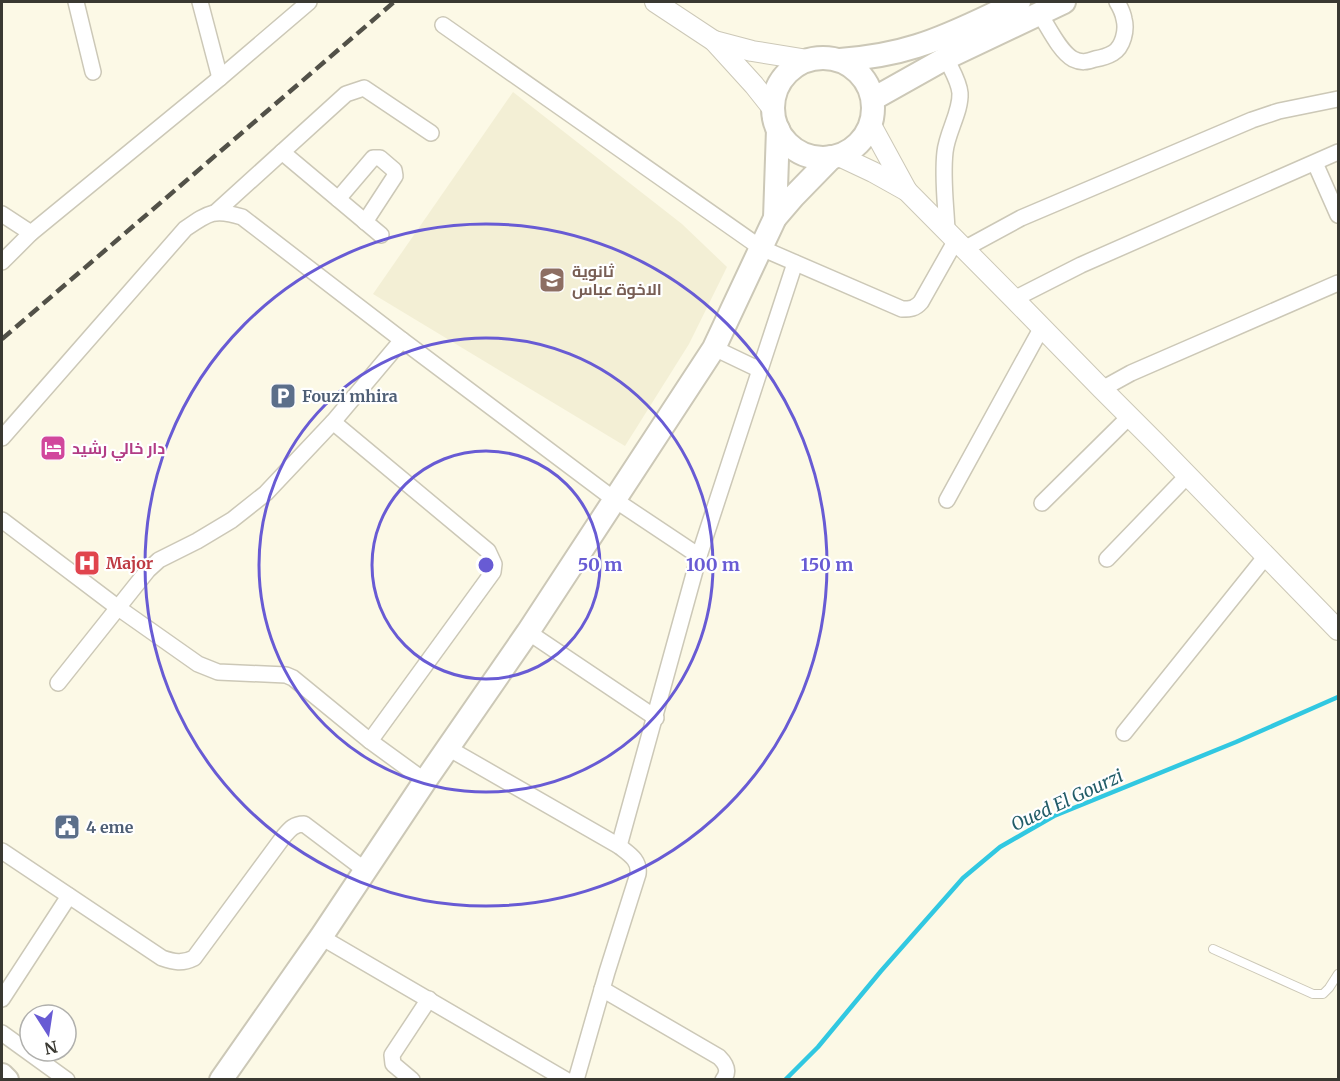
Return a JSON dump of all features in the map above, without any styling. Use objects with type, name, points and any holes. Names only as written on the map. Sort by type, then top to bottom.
[{"type":"main road","points":[[775,218],[777,88],[789,71],[808,60],[824,57],[840,60],[878,55],[916,46],[952,33],[1019,2]]},
{"type":"main road","points":[[873,99],[946,58],[1064,2]]},
{"type":"main road","points":[[775,119],[785,140],[806,155],[819,158],[835,156],[858,144],[871,125],[874,112],[873,99],[867,82],[856,69],[840,60]]},
{"type":"main road","points":[[222,1079],[528,632],[714,348],[775,218],[835,156]]},
{"type":"main road","points":[[2,1075],[7,1080]]},
{"type":"street","points":[[76,2],[93,72]]},
{"type":"street","points":[[200,2],[220,78]]},
{"type":"street","points":[[2,262],[31,233],[309,2]]},
{"type":"street","points":[[655,2],[714,41],[734,63],[775,119]]},
{"type":"street","points":[[1040,14],[1064,51],[1070,57],[1086,62],[1111,55],[1121,44],[1125,25],[1117,2]]},
{"type":"street","points":[[444,25],[761,248],[902,309],[916,307],[921,302],[956,240],[944,164],[948,136],[960,94],[946,58]]},
{"type":"street","points":[[714,41],[752,51],[808,60]]},
{"type":"street","points":[[216,212],[346,94],[354,90],[364,88],[431,133]]},
{"type":"street","points":[[956,240],[1021,218],[1252,120],[1279,111],[1338,99]]},
{"type":"street","points":[[871,125],[907,191]]},
{"type":"street","points":[[282,152],[381,236]]},
{"type":"street","points":[[1014,299],[1081,266],[1338,152]]},
{"type":"street","points":[[835,156],[873,172],[907,191],[1338,630]]},
{"type":"street","points":[[338,199],[373,158],[380,158],[394,170],[395,176],[365,222]]},
{"type":"street","points":[[1315,163],[1338,215]]},
{"type":"street","points":[[2,438],[185,229],[203,216],[225,212],[242,217],[615,500],[699,556]]},
{"type":"street","points":[[2,214],[31,233]]},
{"type":"street","points":[[619,846],[699,556],[795,263]]},
{"type":"street","points":[[1102,389],[1131,373],[1338,283]]},
{"type":"street","points":[[947,500],[1042,327]]},
{"type":"street","points":[[58,683],[148,570],[159,560],[232,520],[266,493],[333,422],[402,340]]},
{"type":"street","points":[[714,348],[760,370]]},
{"type":"street","points":[[1042,503],[1130,416]]},
{"type":"street","points":[[333,422],[488,551],[494,564],[493,572],[370,741]]},
{"type":"street","points":[[1107,559],[1188,475]]},
{"type":"street","points":[[2,520],[117,607],[198,664],[218,672],[286,675],[293,678],[370,741],[425,781]]},
{"type":"street","points":[[1124,733],[1266,556]]},
{"type":"street","points":[[528,632],[656,718]]},
{"type":"street","points":[[448,748],[619,846],[634,859],[639,869],[576,1080]]},
{"type":"street","points":[[2,851],[162,958],[176,962],[194,958],[284,836],[297,824],[304,824],[365,870]]},
{"type":"street","points":[[2,999],[69,896]]},
{"type":"street","points":[[321,937],[566,1080]]},
{"type":"street","points":[[602,989],[719,1058],[724,1062],[727,1071],[723,1080]]},
{"type":"street","points":[[412,1080],[393,1064],[392,1054],[429,999]]},
{"type":"street","points":[[2,1033],[67,1080]]},
{"type":"lane","points":[[1213,949],[1313,994],[1323,994],[1338,974]]},
{"type":"shaded area","name":"ثانوية الاخوة عباس","points":[[513,92],[682,224],[727,267],[689,344],[625,446],[373,294]]},
{"type":"waterway","name":"Oued El Gourzi","points":[[785,1080],[818,1047],[963,878],[1000,847],[1054,816],[1236,742],[1338,697]]},
{"type":"railway","points":[[2,339],[394,2]]},
{"type":"place","name":"ثانوية الاخوة عباس","points":[[552,280]]},
{"type":"place","name":"Fouzi mhira","points":[[283,396]]},
{"type":"place","name":"دار خالي رشيد","points":[[53,448]]},
{"type":"place","name":"Major","points":[[87,563]]},
{"type":"place","name":"4 eme","points":[[67,827]]}]
